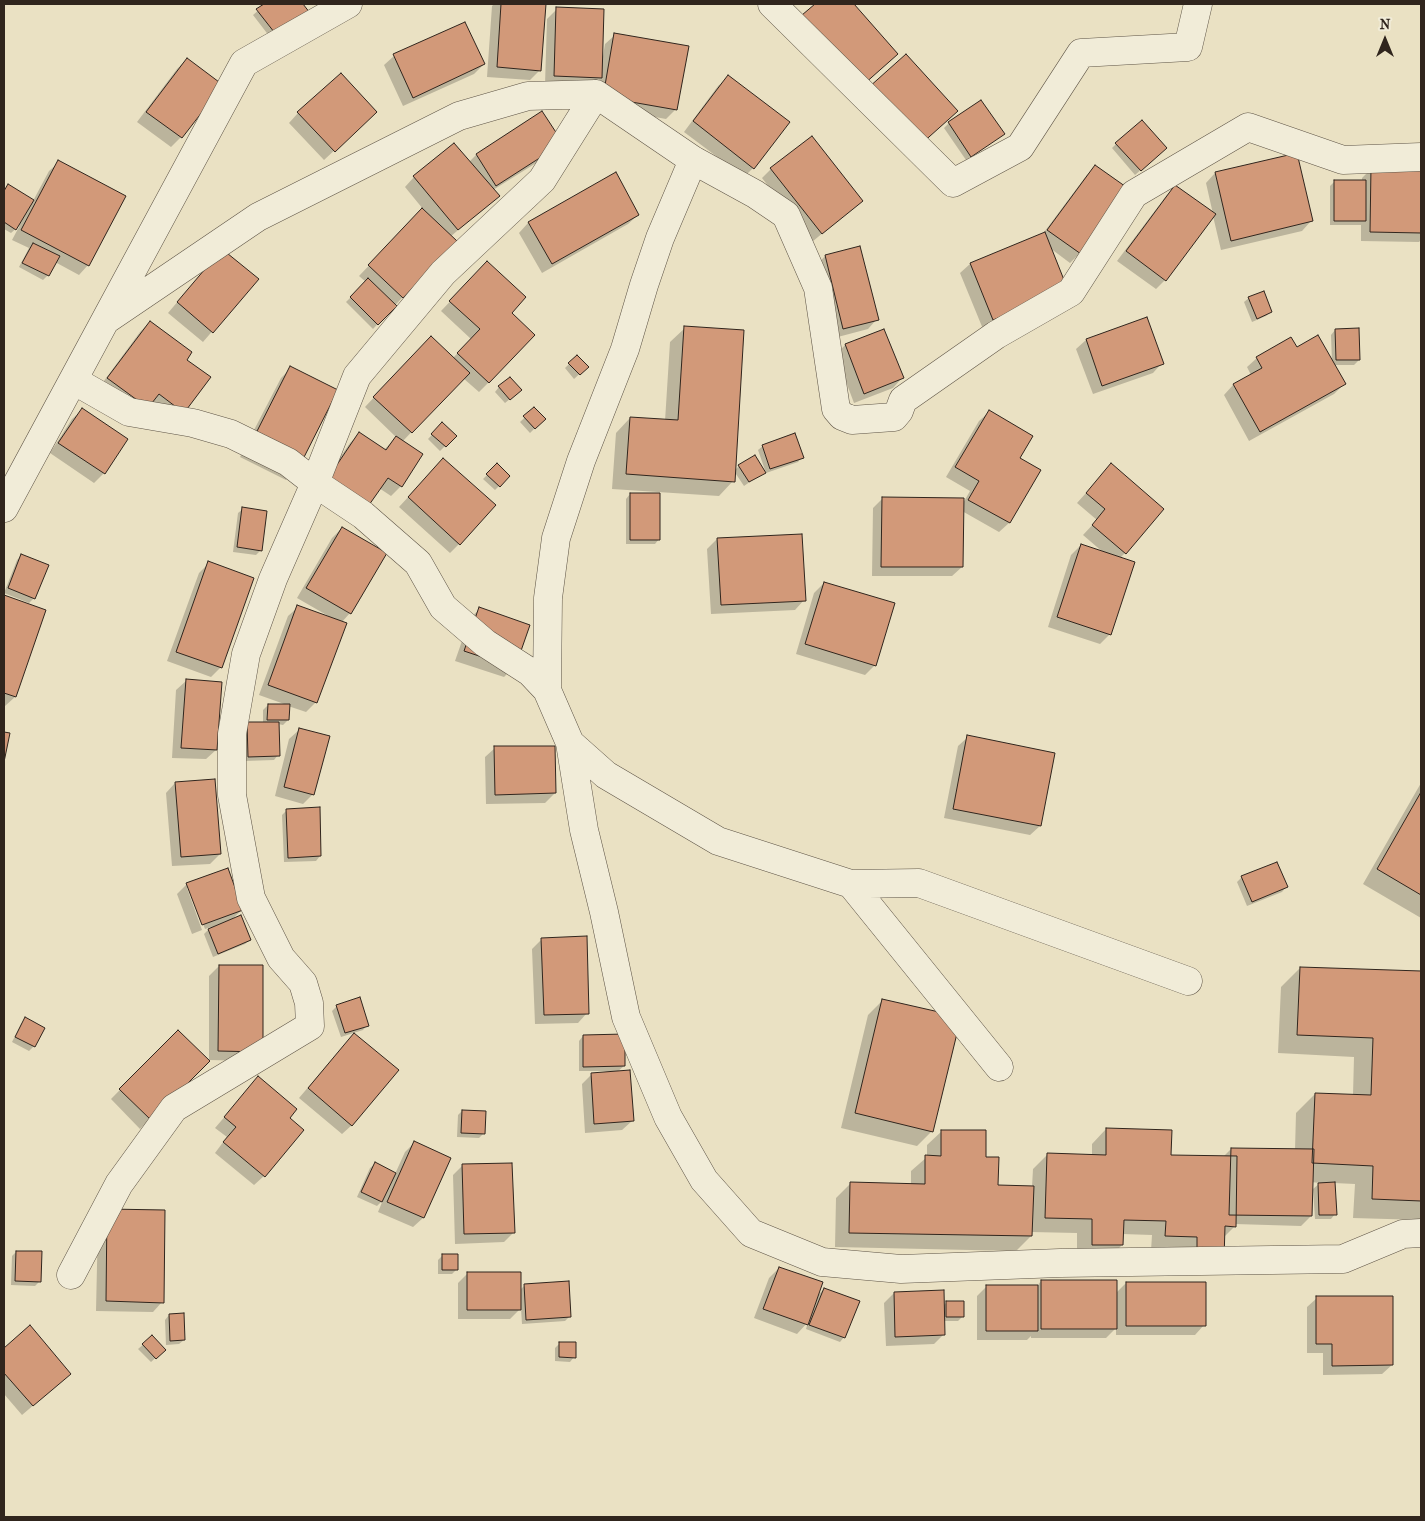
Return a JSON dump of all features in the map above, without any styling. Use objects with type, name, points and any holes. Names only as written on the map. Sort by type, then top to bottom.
[{"type":"street","points":[[4,508],[244,63],[348,4]]},
{"type":"street","points":[[772,4],[953,183],[1020,147],[1081,53],[1188,47],[1198,4]]},
{"type":"street","points":[[106,320],[258,217],[459,116],[528,96],[596,94],[693,160],[755,194],[786,215],[818,288],[836,409],[842,416],[852,420],[894,417],[899,411],[903,400],[996,335],[1071,292],[1134,194],[1248,127],[1343,160],[1421,156]]},
{"type":"street","points":[[72,1275],[119,1184],[174,1108],[310,1026],[309,1003],[304,983],[281,958],[252,898],[232,795],[232,734],[246,654],[273,579],[315,483],[357,376],[443,273],[542,180],[596,94]]},
{"type":"street","points":[[547,690],[548,598],[556,538],[582,461],[625,350],[660,238],[693,160]]},
{"type":"street","points":[[73,380],[130,412],[193,423],[230,434],[288,462],[315,483],[363,515],[418,563],[443,607],[485,642],[530,672],[547,690],[570,743],[584,830],[604,912],[626,1017],[668,1117],[690,1156],[704,1180],[751,1233],[822,1262],[901,1269],[1060,1263],[1343,1259],[1403,1234],[1421,1233]]},
{"type":"street","points":[[570,743],[606,775],[718,841],[850,884],[919,883],[1188,981]]},
{"type":"street","points":[[850,884],[999,1067]]},
{"type":"building","points":[[264,4],[303,4],[310,13],[278,37],[256,9]]},
{"type":"building","points":[[501,4],[546,4],[541,71],[497,67]]},
{"type":"building","points":[[815,4],[854,4],[898,54],[863,85],[802,15]]},
{"type":"building","points":[[556,7],[604,9],[602,78],[554,76]]},
{"type":"building","points":[[465,22],[485,64],[413,98],[393,54]]},
{"type":"building","points":[[614,33],[689,46],[677,110],[603,97]]},
{"type":"building","points":[[906,54],[958,111],[920,145],[868,88]]},
{"type":"building","points":[[187,58],[223,85],[182,138],[146,112]]},
{"type":"building","points":[[341,73],[377,112],[335,152],[297,112]]},
{"type":"building","points":[[728,75],[790,122],[754,169],[693,121]]},
{"type":"building","points":[[981,100],[1005,134],[971,157],[948,122]]},
{"type":"building","points":[[542,111],[563,143],[496,186],[476,154]]},
{"type":"building","points":[[1142,120],[1167,148],[1141,171],[1115,143]]},
{"type":"building","points":[[812,136],[863,201],[822,234],[770,168]]},
{"type":"building","points":[[454,143],[500,196],[458,230],[413,176]]},
{"type":"building","points":[[1297,153],[1313,221],[1231,241],[1215,172]]},
{"type":"building","points":[[58,160],[126,196],[89,266],[21,230]]},
{"type":"building","points":[[1095,165],[1129,189],[1081,254],[1047,230]]},
{"type":"building","points":[[1371,167],[1421,169],[1421,233],[1370,232]]},
{"type":"building","points":[[616,172],[639,215],[552,264],[528,222]]},
{"type":"building","points":[[1334,180],[1366,180],[1366,221],[1334,221]]},
{"type":"building","points":[[8,184],[34,200],[16,230],[4,222],[4,191]]},
{"type":"building","points":[[1175,185],[1216,214],[1166,281],[1126,251]]},
{"type":"building","points":[[422,208],[457,241],[403,298],[368,265]]},
{"type":"building","points":[[1045,232],[1068,290],[993,320],[970,263]]},
{"type":"building","points":[[33,243],[60,256],[49,276],[22,263]]},
{"type":"building","points":[[860,246],[879,320],[843,329],[825,255]]},
{"type":"building","points":[[222,249],[259,279],[213,333],[177,302]]},
{"type":"building","points":[[487,261],[526,297],[512,313],[535,335],[489,383],[457,353],[480,329],[449,301]]},
{"type":"building","points":[[368,278],[397,306],[378,325],[350,297]]},
{"type":"building","points":[[1264,291],[1272,312],[1257,319],[1248,297]]},
{"type":"building","points":[[1147,317],[1164,364],[1102,386],[1086,339]]},
{"type":"building","points":[[150,321],[192,352],[187,360],[211,377],[184,413],[159,394],[148,408],[107,378]]},
{"type":"building","points":[[684,326],[744,330],[735,482],[626,474],[630,417],[678,420]]},
{"type":"building","points":[[1359,328],[1360,360],[1336,360],[1335,329]]},
{"type":"building","points":[[884,329],[904,378],[864,394],[845,344]]},
{"type":"building","points":[[1318,335],[1346,384],[1260,432],[1233,384],[1262,368],[1256,357],[1291,337],[1297,347]]},
{"type":"building","points":[[431,336],[470,373],[412,433],[373,397]]},
{"type":"building","points":[[577,355],[589,367],[580,375],[568,363]]},
{"type":"building","points":[[290,366],[338,390],[297,471],[249,447]]},
{"type":"building","points":[[510,377],[522,390],[510,400],[498,386]]},
{"type":"building","points":[[534,407],[546,419],[535,429],[523,416]]},
{"type":"building","points":[[82,408],[128,439],[105,474],[58,443]]},
{"type":"building","points":[[989,410],[1033,436],[1020,458],[1041,470],[1010,523],[968,500],[979,481],[955,467]]},
{"type":"building","points":[[442,422],[457,436],[446,447],[431,434]]},
{"type":"building","points":[[359,432],[386,450],[396,436],[423,454],[402,487],[388,478],[369,505],[328,478]]},
{"type":"building","points":[[795,433],[804,458],[770,469],[762,445]]},
{"type":"building","points":[[755,455],[766,473],[749,482],[738,465]]},
{"type":"building","points":[[443,458],[496,505],[460,545],[408,497]]},
{"type":"building","points":[[497,463],[510,476],[500,487],[486,474]]},
{"type":"building","points":[[1111,463],[1164,509],[1126,554],[1092,525],[1105,509],[1086,493]]},
{"type":"building","points":[[630,493],[660,493],[660,540],[630,540]]},
{"type":"building","points":[[882,497],[964,498],[963,567],[881,567]]},
{"type":"building","points":[[242,507],[267,511],[262,551],[237,547]]},
{"type":"building","points":[[342,527],[387,553],[351,614],[306,588]]},
{"type":"building","points":[[802,534],[806,601],[721,605],[717,538]]},
{"type":"building","points":[[1081,544],[1135,562],[1111,635],[1057,617]]},
{"type":"building","points":[[21,554],[49,565],[35,599],[8,588]]},
{"type":"building","points":[[208,561],[254,578],[222,668],[176,652]]},
{"type":"building","points":[[824,582],[895,603],[876,666],[805,644]]},
{"type":"building","points":[[4,595],[46,610],[16,697],[4,693]]},
{"type":"building","points":[[297,605],[347,623],[317,703],[268,685]]},
{"type":"building","points":[[479,607],[530,625],[515,668],[464,651]]},
{"type":"building","points":[[186,679],[222,682],[217,750],[181,748]]},
{"type":"building","points":[[268,704],[290,704],[289,720],[267,720]]},
{"type":"building","points":[[247,722],[279,722],[280,756],[248,757]]},
{"type":"building","points":[[299,728],[330,736],[314,795],[284,787]]},
{"type":"building","points":[[4,732],[10,733],[4,762]]},
{"type":"building","points":[[967,735],[1055,753],[1041,826],[953,809]]},
{"type":"building","points":[[494,746],[555,746],[556,793],[495,795]]},
{"type":"building","points":[[215,779],[221,854],[181,857],[175,782]]},
{"type":"building","points":[[1421,792],[1421,895],[1377,869]]},
{"type":"building","points":[[320,807],[321,856],[288,858],[286,809]]},
{"type":"building","points":[[1277,862],[1288,887],[1252,902],[1241,876]]},
{"type":"building","points":[[228,868],[243,910],[202,925],[186,883]]},
{"type":"building","points":[[241,915],[251,940],[218,954],[208,929]]},
{"type":"building","points":[[587,936],[589,1014],[544,1015],[541,938]]},
{"type":"building","points":[[219,965],[263,965],[263,1052],[218,1051]]},
{"type":"building","points":[[1300,967],[1421,971],[1421,1201],[1372,1199],[1373,1166],[1312,1163],[1315,1093],[1371,1095],[1373,1038],[1297,1035]]},
{"type":"building","points":[[360,997],[369,1026],[345,1033],[336,1005]]},
{"type":"building","points":[[882,999],[961,1017],[933,1132],[855,1113]]},
{"type":"building","points":[[25,1017],[45,1028],[35,1047],[15,1037]]},
{"type":"building","points":[[178,1030],[210,1061],[151,1120],[119,1089]]},
{"type":"building","points":[[354,1033],[399,1070],[352,1126],[308,1088]]},
{"type":"building","points":[[625,1034],[625,1066],[583,1067],[583,1035]]},
{"type":"building","points":[[630,1070],[634,1121],[594,1124],[591,1073]]},
{"type":"building","points":[[258,1076],[297,1109],[290,1118],[304,1130],[265,1177],[223,1142],[236,1127],[224,1117]]},
{"type":"building","points":[[462,1110],[486,1111],[485,1134],[461,1133]]},
{"type":"building","points":[[1106,1128],[1172,1130],[1171,1155],[1237,1156],[1236,1227],[1225,1226],[1224,1260],[1197,1260],[1197,1237],[1165,1236],[1166,1221],[1124,1220],[1123,1245],[1092,1245],[1092,1219],[1045,1218],[1047,1153],[1106,1155]]},
{"type":"building","points":[[941,1130],[986,1130],[986,1157],[999,1157],[998,1185],[1034,1186],[1032,1236],[849,1233],[850,1182],[925,1184],[925,1155],[941,1156]]},
{"type":"building","points":[[414,1141],[451,1158],[424,1218],[387,1202]]},
{"type":"building","points":[[1231,1148],[1314,1149],[1312,1216],[1229,1215]]},
{"type":"building","points":[[375,1162],[396,1173],[382,1202],[361,1192]]},
{"type":"building","points":[[512,1163],[515,1233],[464,1234],[462,1164]]},
{"type":"building","points":[[1335,1182],[1337,1215],[1319,1215],[1318,1183]]},
{"type":"building","points":[[107,1209],[165,1210],[164,1303],[106,1301]]},
{"type":"building","points":[[16,1251],[42,1251],[41,1282],[15,1281]]},
{"type":"building","points":[[442,1254],[458,1254],[458,1270],[442,1270]]},
{"type":"building","points":[[779,1267],[823,1282],[808,1325],[763,1309]]},
{"type":"building","points":[[467,1272],[521,1272],[521,1310],[467,1310]]},
{"type":"building","points":[[1041,1280],[1117,1280],[1117,1329],[1041,1329]]},
{"type":"building","points":[[569,1281],[571,1317],[526,1320],[524,1284]]},
{"type":"building","points":[[1126,1282],[1206,1282],[1206,1326],[1126,1326]]},
{"type":"building","points":[[986,1285],[1038,1285],[1038,1331],[986,1331]]},
{"type":"building","points":[[824,1288],[860,1301],[845,1338],[809,1325]]},
{"type":"building","points":[[944,1290],[945,1335],[895,1337],[894,1292]]},
{"type":"building","points":[[1316,1296],[1393,1296],[1393,1365],[1332,1366],[1332,1344],[1316,1344]]},
{"type":"building","points":[[946,1301],[964,1301],[964,1317],[946,1317]]},
{"type":"building","points":[[184,1313],[185,1340],[170,1341],[169,1314]]},
{"type":"building","points":[[30,1325],[71,1374],[33,1406],[4,1373],[4,1348]]},
{"type":"building","points":[[152,1335],[166,1350],[156,1359],[142,1344]]},
{"type":"building","points":[[559,1342],[576,1342],[576,1358],[559,1357]]}]
